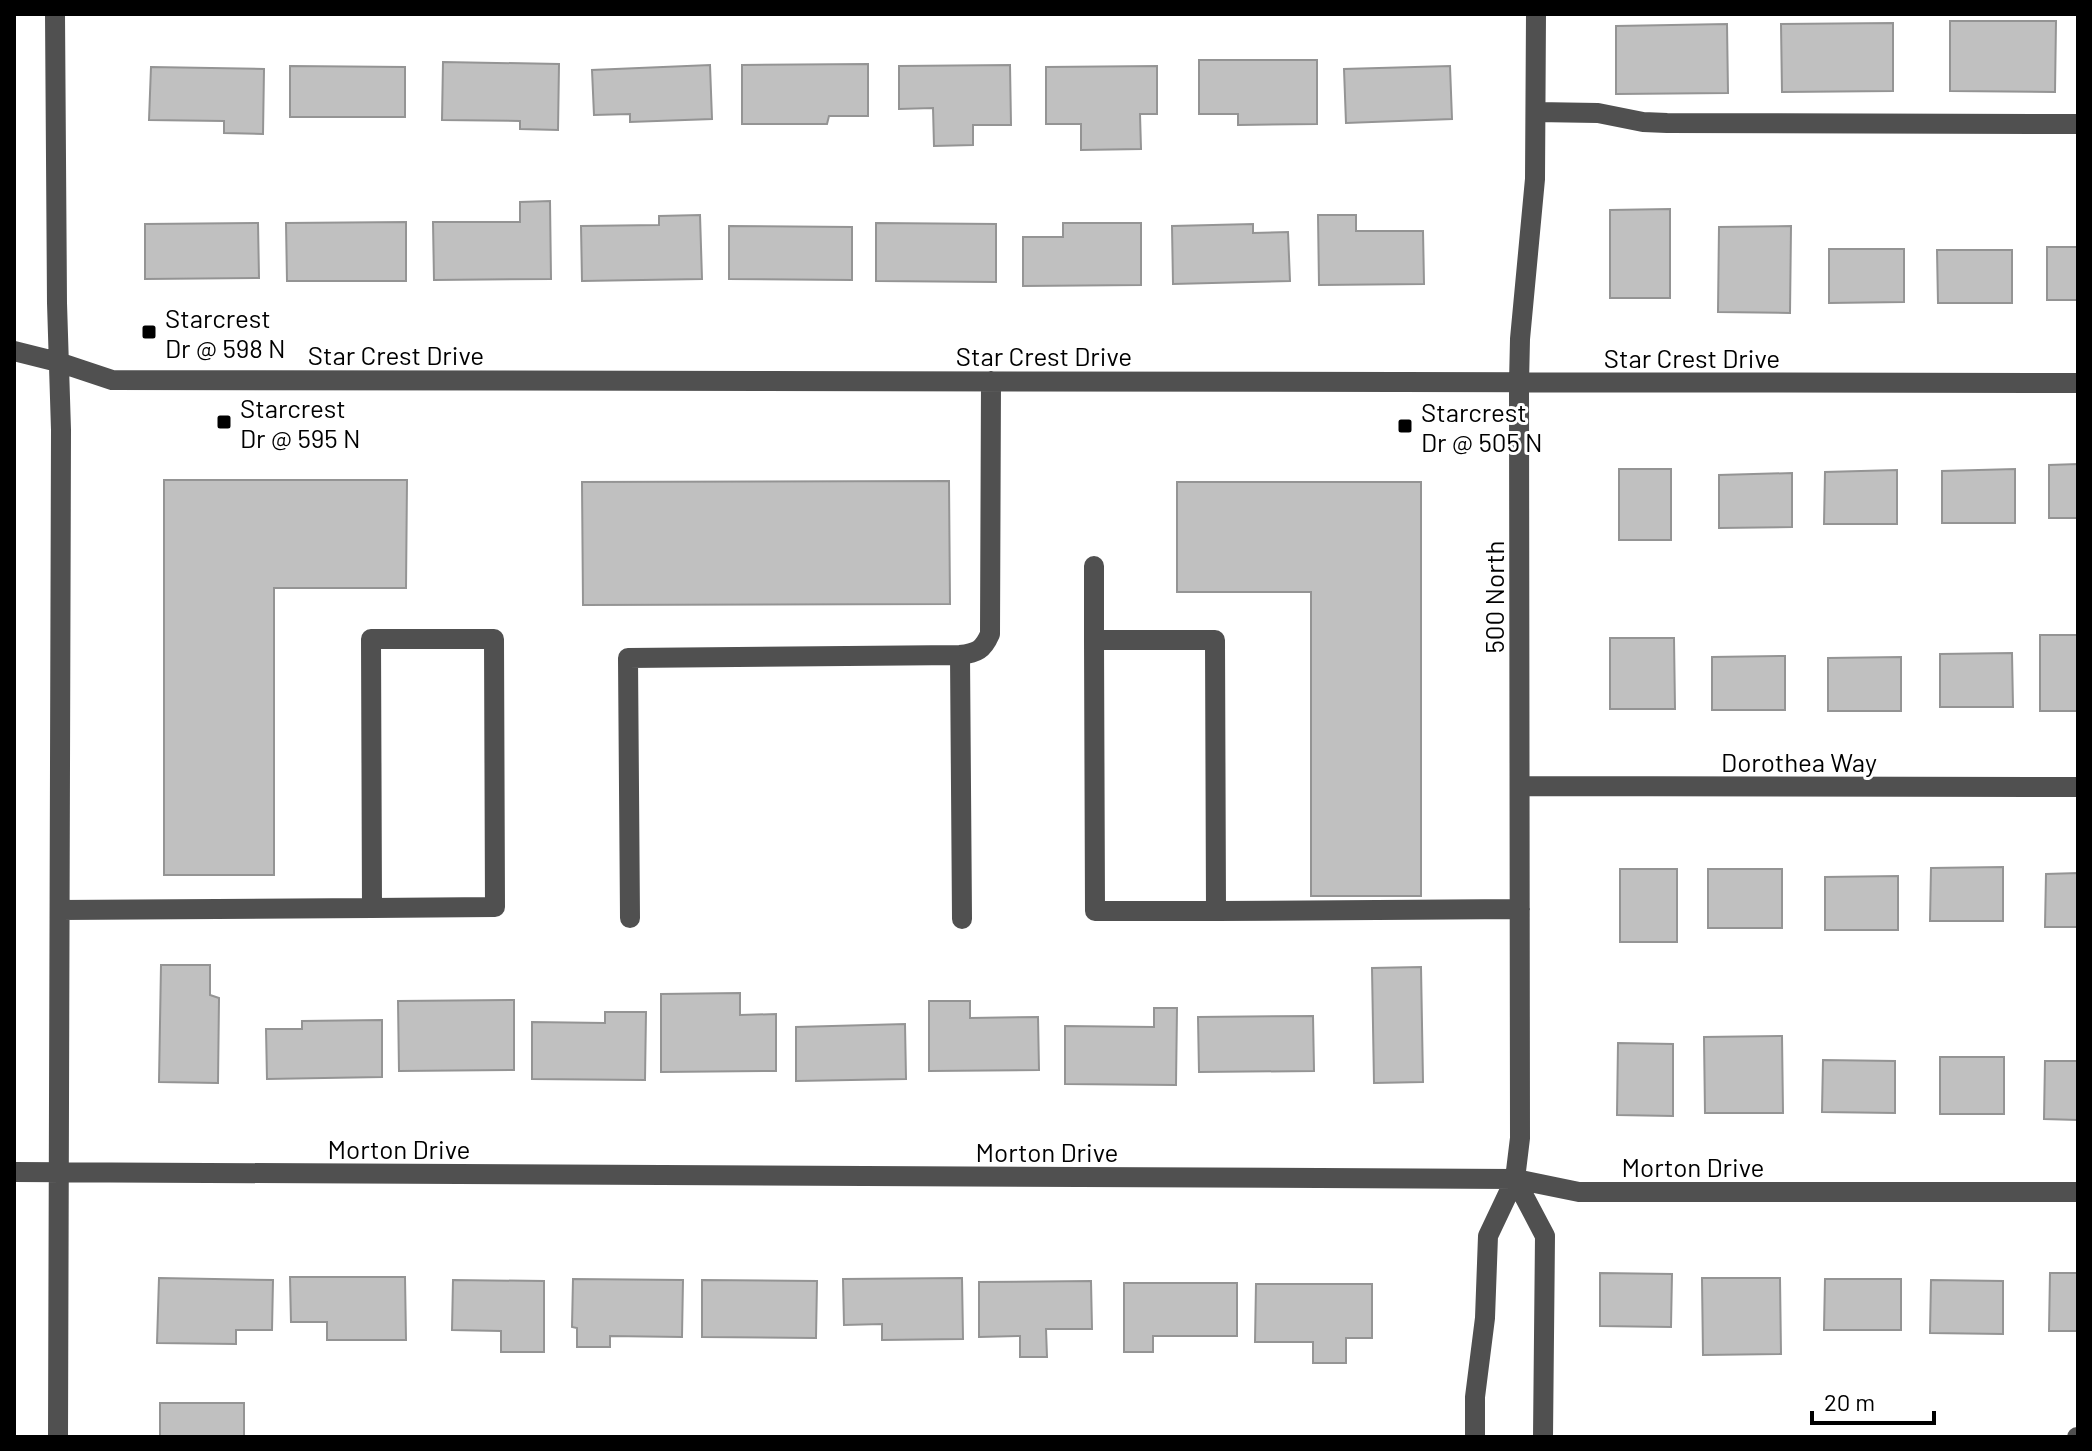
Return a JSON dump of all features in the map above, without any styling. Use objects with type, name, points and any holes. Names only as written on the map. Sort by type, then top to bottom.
[{"type":"street","points":[[55,14],[61,430],[58,1437]]},
{"type":"street","name":"500 North","points":[[1475,1437],[1475,1397],[1485,1318],[1488,1236],[1515,1179],[1520,1138],[1519,383],[1520,339],[1535,179],[1536,14]]},
{"type":"street","points":[[1536,112],[1598,113],[1643,122],[1667,123],[2078,124]]},
{"type":"street","name":"Star Crest Drive","points":[[14,351],[112,380],[2078,383]]},
{"type":"street","points":[[630,918],[628,658],[960,655],[975,654],[985,647],[990,634],[991,381]]},
{"type":"street","points":[[1094,566],[1095,911],[1520,909]]},
{"type":"street","points":[[60,910],[372,908],[495,907],[494,639],[371,639],[372,908]]},
{"type":"street","points":[[1094,640],[1215,640],[1216,911]]},
{"type":"street","points":[[960,655],[962,919]]},
{"type":"street","name":"Dorothea Way","points":[[1520,786],[2078,787]]},
{"type":"street","name":"Morton Drive","points":[[14,1172],[1515,1179],[1579,1192],[2078,1192]]},
{"type":"street","points":[[1515,1179],[1545,1236],[1543,1437]]},
{"type":"building","points":[[1950,21],[2056,21],[2055,92],[1950,91]]},
{"type":"building","points":[[1893,23],[1893,91],[1782,92],[1781,24]]},
{"type":"building","points":[[1727,24],[1728,93],[1616,94],[1616,26]]},
{"type":"building","points":[[1199,60],[1317,60],[1317,124],[1238,125],[1238,114],[1199,114]]},
{"type":"building","points":[[443,62],[559,64],[558,130],[520,129],[520,121],[442,120]]},
{"type":"building","points":[[868,64],[868,116],[829,116],[827,124],[742,124],[742,65]]},
{"type":"building","points":[[710,65],[712,119],[630,122],[630,114],[594,115],[592,70]]},
{"type":"building","points":[[1010,65],[1011,125],[973,125],[973,145],[934,146],[933,108],[899,109],[899,66]]},
{"type":"building","points":[[290,66],[405,67],[405,117],[290,117]]},
{"type":"building","points":[[1157,66],[1157,114],[1140,114],[1141,149],[1081,150],[1081,124],[1046,124],[1046,67]]},
{"type":"building","points":[[1450,66],[1452,119],[1346,123],[1344,69]]},
{"type":"building","points":[[151,67],[264,69],[263,134],[224,133],[224,121],[149,120]]},
{"type":"building","points":[[550,201],[551,279],[434,280],[433,222],[520,222],[520,202]]},
{"type":"building","points":[[1670,209],[1670,298],[1610,298],[1610,210]]},
{"type":"building","points":[[700,215],[702,279],[582,281],[581,226],[659,225],[659,216]]},
{"type":"building","points":[[1318,215],[1356,215],[1356,231],[1423,231],[1424,284],[1319,285]]},
{"type":"building","points":[[406,222],[406,281],[287,281],[286,223]]},
{"type":"building","points":[[258,223],[259,278],[145,279],[145,224]]},
{"type":"building","points":[[876,223],[996,224],[996,282],[876,281]]},
{"type":"building","points":[[1063,223],[1141,223],[1141,285],[1023,286],[1023,237],[1063,237]]},
{"type":"building","points":[[1253,224],[1253,233],[1288,232],[1290,281],[1173,284],[1172,226]]},
{"type":"building","points":[[729,226],[852,227],[852,280],[729,279]]},
{"type":"building","points":[[1791,226],[1790,313],[1718,312],[1719,227]]},
{"type":"building","points":[[2047,247],[2078,247],[2078,300],[2047,300]]},
{"type":"building","points":[[1829,249],[1904,249],[1904,302],[1829,303]]},
{"type":"building","points":[[1937,250],[2012,250],[2012,303],[1938,303]]},
{"type":"building","points":[[2078,464],[2078,518],[2049,518],[2049,465]]},
{"type":"building","points":[[1619,469],[1671,469],[1671,540],[1619,540]]},
{"type":"building","points":[[2015,469],[2015,523],[1942,523],[1942,471]]},
{"type":"building","points":[[1897,470],[1897,524],[1824,524],[1825,472]]},
{"type":"building","points":[[1792,473],[1792,527],[1719,528],[1719,475]]},
{"type":"building","points":[[164,480],[407,480],[406,588],[274,588],[274,875],[164,875]]},
{"type":"building","points":[[949,481],[950,604],[583,605],[582,482]]},
{"type":"building","points":[[1177,482],[1421,482],[1421,896],[1311,896],[1311,592],[1177,592]]},
{"type":"building","points":[[2040,635],[2078,635],[2078,711],[2040,711]]},
{"type":"building","points":[[1610,638],[1674,638],[1675,709],[1610,709]]},
{"type":"building","points":[[2012,653],[2013,707],[1940,707],[1940,654]]},
{"type":"building","points":[[1785,656],[1785,710],[1712,710],[1712,657]]},
{"type":"building","points":[[1901,657],[1901,711],[1828,711],[1828,658]]},
{"type":"building","points":[[2003,867],[2003,921],[1930,921],[1931,868]]},
{"type":"building","points":[[1620,869],[1677,869],[1677,942],[1620,942]]},
{"type":"building","points":[[1708,869],[1782,869],[1782,928],[1708,928]]},
{"type":"building","points":[[2078,873],[2078,927],[2045,927],[2046,874]]},
{"type":"building","points":[[1898,876],[1898,930],[1825,930],[1825,877]]},
{"type":"building","points":[[161,965],[210,965],[210,995],[219,998],[218,1083],[159,1082]]},
{"type":"building","points":[[1421,967],[1423,1082],[1374,1083],[1372,968]]},
{"type":"building","points":[[740,993],[740,1015],[776,1014],[776,1071],[661,1072],[661,994]]},
{"type":"building","points":[[514,1000],[514,1070],[399,1071],[398,1001]]},
{"type":"building","points":[[929,1001],[970,1001],[970,1018],[1038,1017],[1039,1070],[929,1071]]},
{"type":"building","points":[[1154,1008],[1177,1008],[1176,1085],[1065,1084],[1065,1026],[1154,1027]]},
{"type":"building","points":[[605,1012],[646,1012],[645,1080],[532,1079],[532,1022],[605,1023]]},
{"type":"building","points":[[1313,1016],[1314,1071],[1199,1072],[1198,1017]]},
{"type":"building","points":[[382,1020],[382,1077],[267,1079],[266,1029],[302,1029],[302,1021]]},
{"type":"building","points":[[905,1024],[906,1079],[796,1081],[796,1027]]},
{"type":"building","points":[[1782,1036],[1783,1113],[1705,1113],[1704,1037]]},
{"type":"building","points":[[1618,1043],[1673,1044],[1673,1116],[1617,1115]]},
{"type":"building","points":[[1940,1057],[2004,1057],[2004,1114],[1940,1114]]},
{"type":"building","points":[[1823,1060],[1895,1061],[1895,1113],[1822,1112]]},
{"type":"building","points":[[2045,1061],[2078,1061],[2078,1120],[2044,1119]]},
{"type":"building","points":[[1600,1273],[1672,1274],[1671,1327],[1600,1326]]},
{"type":"building","points":[[2050,1273],[2078,1273],[2078,1331],[2049,1331]]},
{"type":"building","points":[[290,1277],[405,1277],[406,1340],[327,1340],[327,1322],[291,1322]]},
{"type":"building","points":[[159,1278],[273,1280],[272,1330],[236,1330],[236,1344],[157,1343]]},
{"type":"building","points":[[962,1278],[963,1339],[882,1340],[882,1324],[844,1325],[843,1279]]},
{"type":"building","points":[[1702,1278],[1780,1278],[1781,1354],[1703,1355]]},
{"type":"building","points":[[573,1279],[683,1280],[682,1337],[610,1336],[610,1347],[577,1347],[577,1328],[572,1327]]},
{"type":"building","points":[[1825,1279],[1901,1279],[1901,1330],[1824,1330]]},
{"type":"building","points":[[453,1280],[544,1281],[544,1352],[501,1352],[501,1331],[452,1330]]},
{"type":"building","points":[[702,1280],[817,1281],[816,1338],[702,1337]]},
{"type":"building","points":[[1931,1280],[2003,1281],[2003,1334],[1930,1333]]},
{"type":"building","points":[[1091,1281],[1092,1329],[1046,1329],[1047,1357],[1020,1357],[1020,1336],[979,1337],[979,1282]]},
{"type":"building","points":[[1124,1283],[1237,1283],[1237,1336],[1153,1336],[1153,1352],[1124,1352]]},
{"type":"building","points":[[1256,1284],[1372,1284],[1372,1338],[1346,1338],[1346,1363],[1313,1363],[1313,1342],[1255,1342]]},
{"type":"building","points":[[160,1403],[244,1403],[244,1437],[160,1437]]},
{"type":"place","name":"Starcrest Dr @ 598 N","points":[[149,332]]},
{"type":"place","name":"Starcrest Dr @ 595 N","points":[[224,422]]},
{"type":"place","name":"Starcrest Dr @ 505 N","points":[[1405,426]]}]
